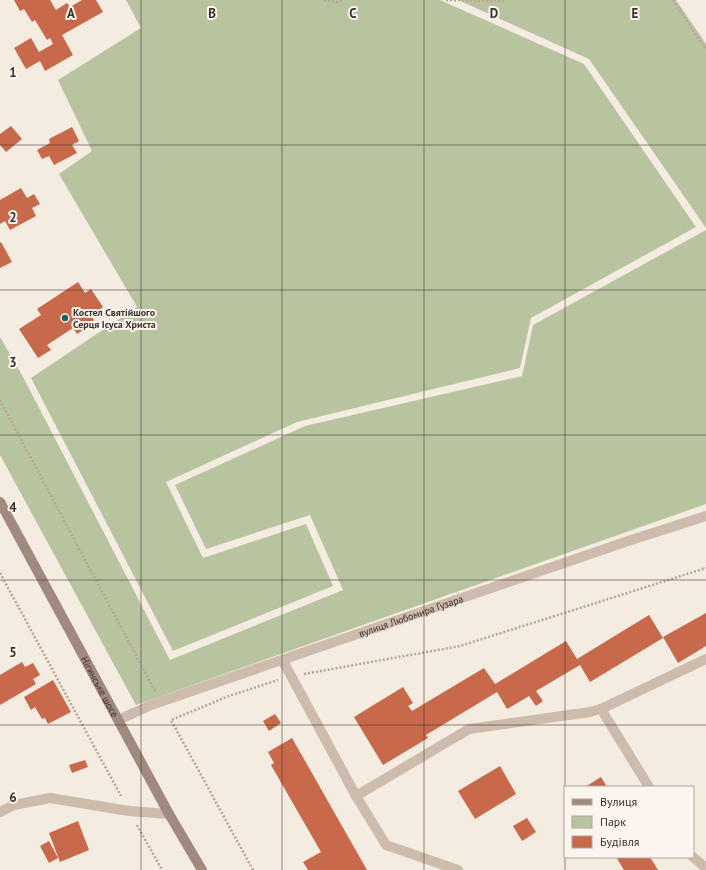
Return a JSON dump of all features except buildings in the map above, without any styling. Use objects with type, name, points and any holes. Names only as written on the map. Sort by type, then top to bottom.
[{"type":"main road","name":"Нігинське шосе","points":[[0,502],[168,814],[202,870]]},
{"type":"street","name":"вулиця Любомира Гузара","points":[[118,720],[161,702],[628,541],[706,516]]},
{"type":"street","points":[[356,796],[469,729],[590,712],[601,709],[706,659]]},
{"type":"street","points":[[283,661],[356,796],[386,845],[458,870]]},
{"type":"street","points":[[601,709],[648,786]]},
{"type":"street","points":[[0,812],[14,805],[50,798],[129,811],[168,814]]},
{"type":"street","points":[[694,858],[706,868]]},
{"type":"path","points":[[324,0],[337,2],[343,0]]},
{"type":"path","points":[[446,0],[506,0]]},
{"type":"path","points":[[673,0],[706,50]]},
{"type":"path","points":[[0,400],[161,702],[253,870]]},
{"type":"path","points":[[171,720],[229,696],[291,676],[460,646],[706,568]]},
{"type":"path","points":[[0,573],[162,870]]},
{"type":"green space","points":[[126,0],[440,0],[584,64],[696,227],[531,318],[520,368],[297,422],[166,482],[203,558],[306,524],[333,586],[173,651],[31,378],[137,307],[59,174],[92,151],[58,80],[141,28]]},
{"type":"green space","points":[[458,0],[676,0],[706,44],[706,228],[589,59]]},
{"type":"green space","points":[[706,230],[706,504],[136,705],[0,455],[0,337],[22,375],[170,660],[343,590],[310,515],[206,549],[175,485],[305,426],[522,376],[533,325]]},
{"type":"place","name":"Костел Святійшого Серця Ісуса Христа","points":[[65,318]]}]
